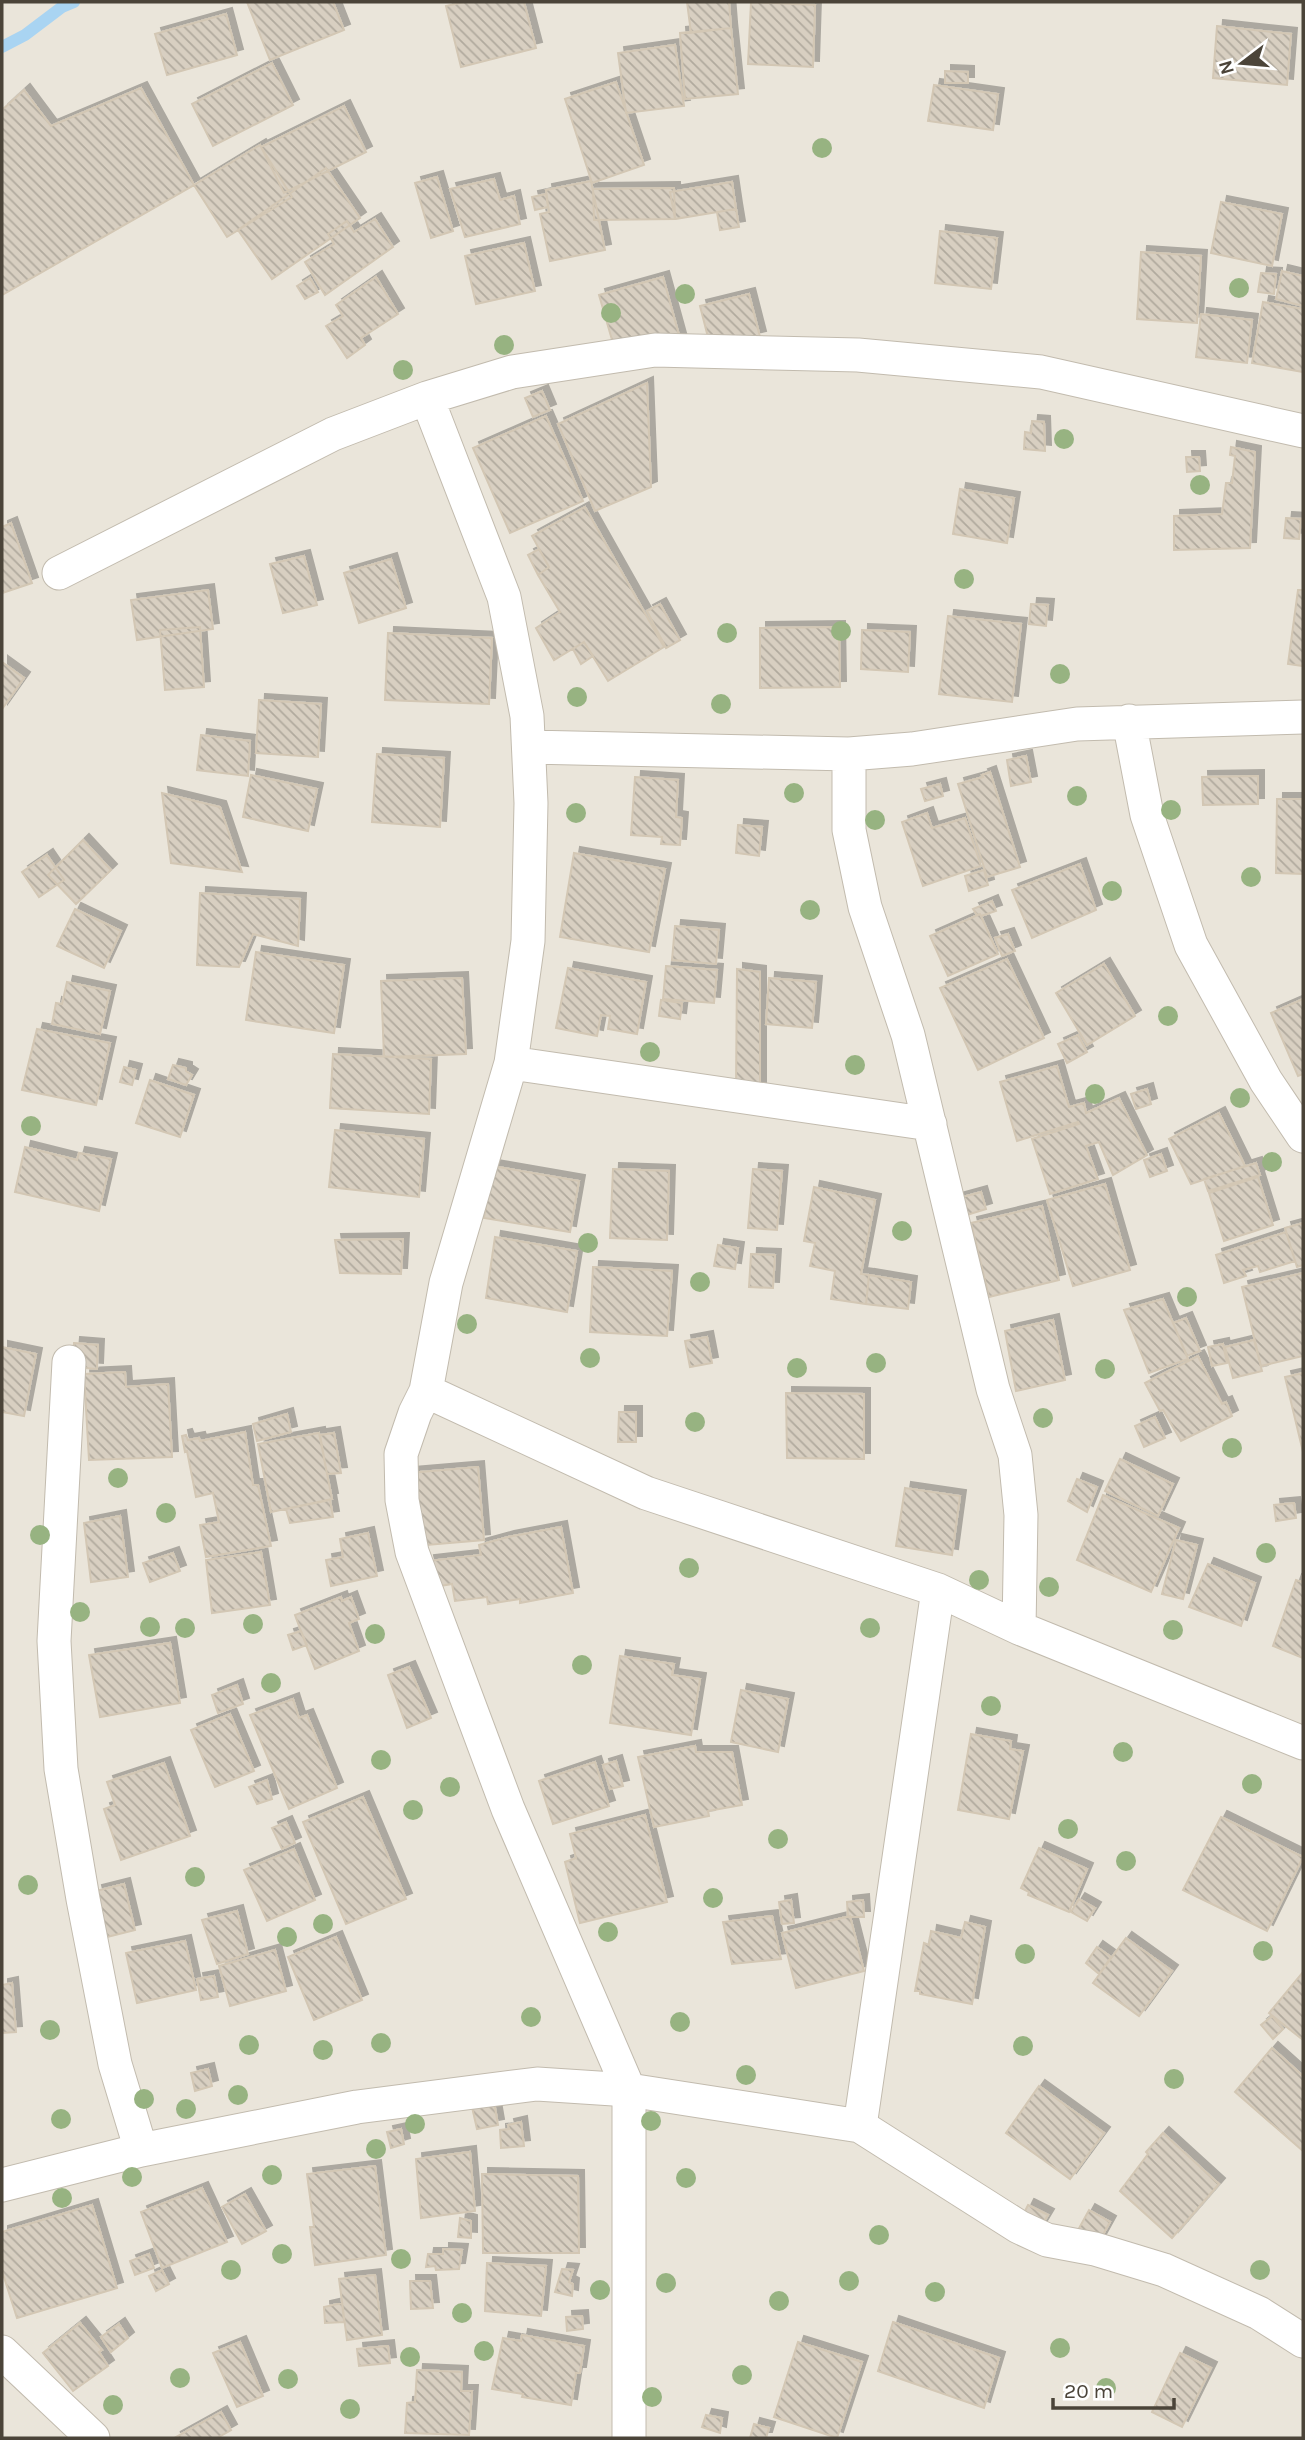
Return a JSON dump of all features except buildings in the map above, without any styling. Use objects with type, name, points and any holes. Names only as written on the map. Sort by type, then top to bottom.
[{"type":"street","points":[[59,573],[333,434],[427,398],[512,372],[654,350],[858,355],[1041,372],[1303,431]]},
{"type":"street","points":[[427,398],[504,597],[527,716],[531,803],[528,942],[511,1063],[446,1283],[426,1391],[415,1413],[401,1454],[402,1500],[412,1552],[508,1809],[629,2090],[629,2438]]},
{"type":"street","points":[[529,747],[849,754],[912,749],[1077,724],[1303,717]]},
{"type":"street","points":[[1129,721],[1147,815],[1191,945],[1266,1081],[1303,1136]]},
{"type":"street","points":[[849,754],[849,830],[864,907],[908,1035],[992,1389],[1015,1455],[1021,1515],[1019,1628]]},
{"type":"street","points":[[511,1063],[930,1124]]},
{"type":"street","points":[[69,1362],[54,1641],[61,1769],[115,2064],[141,2150]]},
{"type":"street","points":[[426,1391],[646,1493],[938,1590],[1019,1628],[1303,1743]]},
{"type":"street","points":[[860,2126],[938,1590]]},
{"type":"street","points":[[2,2185],[141,2150],[357,2107],[537,2084],[629,2090],[860,2126],[1019,2227],[1047,2240],[1095,2249],[1164,2270],[1259,2313],[1303,2341]]},
{"type":"street","points":[[2,2352],[93,2438]]},
{"type":"shaded area","points":[[2,2],[1303,2],[1303,2438],[2,2438]]},
{"type":"waterway","points":[[2,47],[25,35],[62,7],[74,2]]}]
